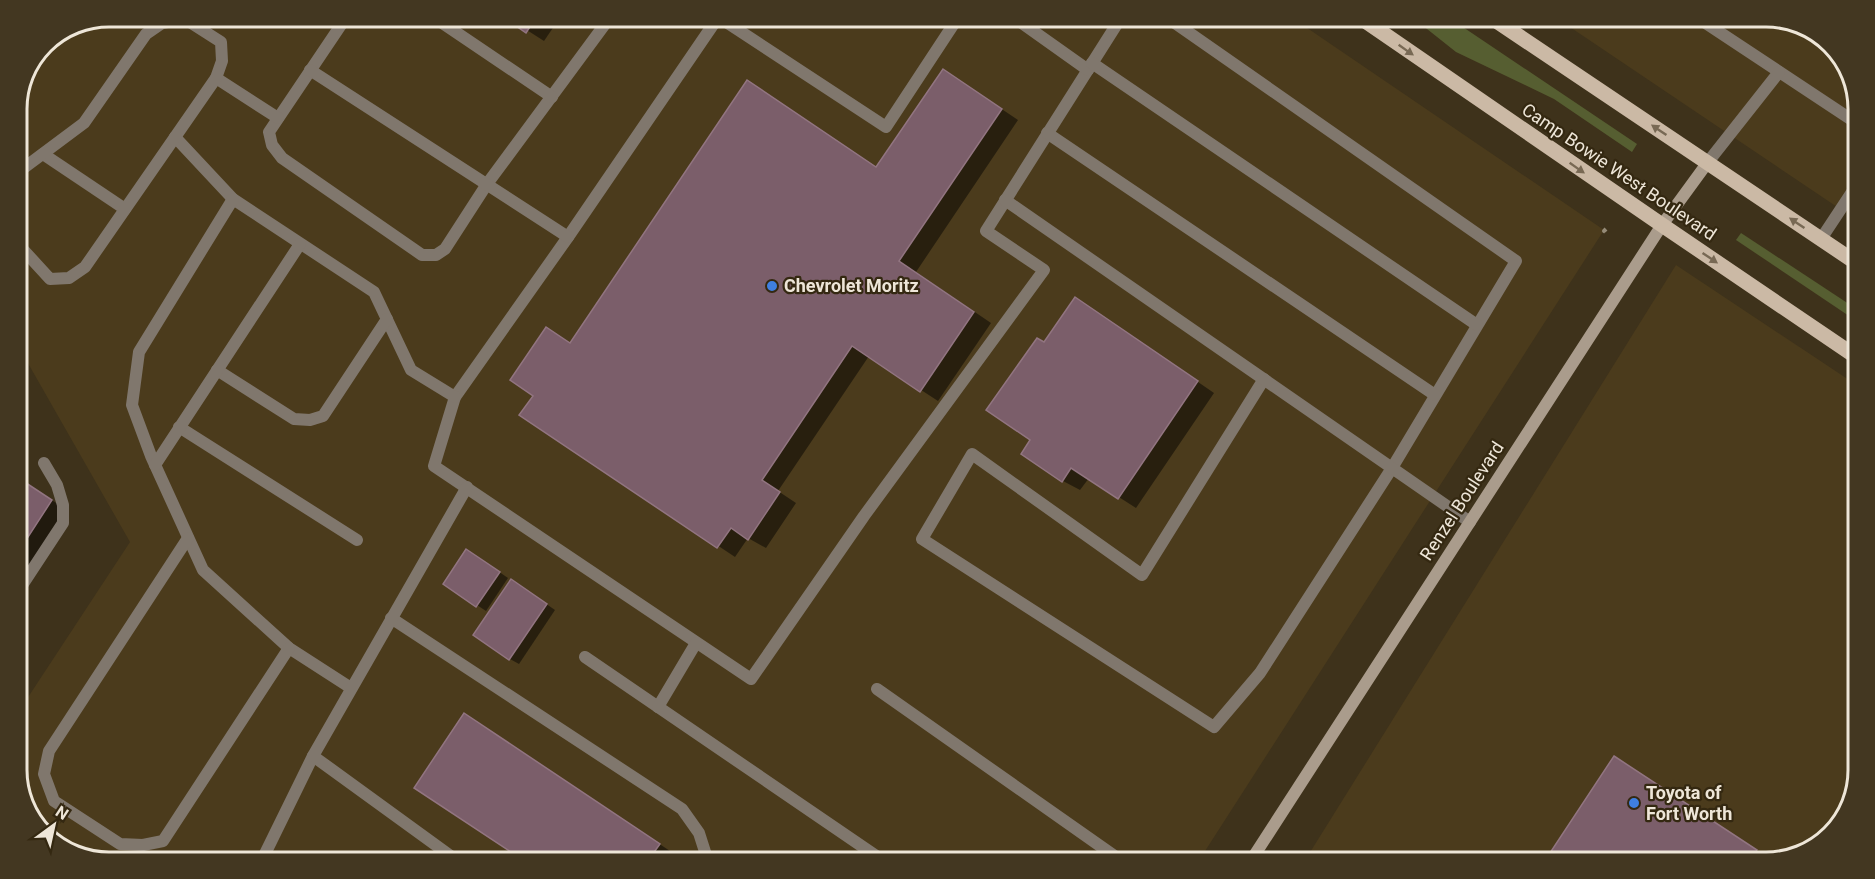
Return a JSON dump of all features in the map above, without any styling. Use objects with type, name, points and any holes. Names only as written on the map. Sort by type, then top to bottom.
[{"type":"main road","name":"Camp Bowie West Boulevard","points":[[1374,27],[1848,351]]},
{"type":"main road","points":[[1506,27],[1848,257]]},
{"type":"street","name":"Renzel Boulevard","points":[[1256,852],[1662,225],[1708,162]]},
{"type":"lane","points":[[27,166],[84,123],[146,34],[156,27]]},
{"type":"lane","points":[[27,254],[50,279],[69,278],[85,267],[216,78],[222,61],[221,42],[198,27]]},
{"type":"lane","points":[[339,27],[268,132],[272,145],[282,158],[422,255],[436,255],[445,249],[487,184],[603,27]]},
{"type":"lane","points":[[448,27],[552,97]]},
{"type":"lane","points":[[711,27],[568,237],[455,397],[434,466],[751,679],[864,516],[1044,270],[986,231],[1115,27]]},
{"type":"lane","points":[[733,27],[886,127],[952,27]]},
{"type":"lane","points":[[1029,27],[1477,325]]},
{"type":"lane","points":[[1181,27],[1516,261],[1392,468],[1260,672],[1214,727],[922,539],[972,454],[1142,575],[1264,379]]},
{"type":"lane","points":[[1712,27],[1848,117]]},
{"type":"lane","points":[[310,70],[568,237]]},
{"type":"lane","points":[[1708,162],[1779,72]]},
{"type":"lane","points":[[216,78],[278,117]]},
{"type":"lane","points":[[1047,134],[1435,395]]},
{"type":"lane","points":[[175,137],[233,199],[374,292],[411,370],[455,397]]},
{"type":"lane","points":[[43,154],[125,209]]},
{"type":"lane","points":[[1821,239],[1848,198]]},
{"type":"lane","points":[[233,199],[139,352],[132,405],[155,465],[202,570],[289,648],[351,688]]},
{"type":"lane","points":[[1005,200],[1470,522]]},
{"type":"lane","points":[[155,465],[300,244]]},
{"type":"lane","points":[[217,370],[294,419],[310,420],[322,416],[387,319]]},
{"type":"lane","points":[[179,428],[357,540]]},
{"type":"lane","points":[[27,578],[63,523],[63,505],[57,485],[44,463]]},
{"type":"lane","points":[[265,852],[313,756],[467,487]]},
{"type":"lane","points":[[188,538],[50,752],[44,774],[54,801],[120,844],[163,841],[289,648]]},
{"type":"lane","points":[[391,618],[682,809],[699,833],[704,852]]},
{"type":"lane","points":[[658,707],[696,643]]},
{"type":"lane","points":[[585,657],[870,852]]},
{"type":"lane","points":[[877,690],[1109,852]]},
{"type":"lane","points":[[313,756],[445,852]]},
{"type":"shaded area","points":[[110,27],[1306,27],[1604,230],[1204,852],[110,852],[78,846],[59,835],[47,824],[31,796],[27,775],[27,699],[130,542],[27,362],[27,104],[30,88],[44,59],[55,47],[83,31]]},
{"type":"shaded area","points":[[1570,27],[1766,27],[1797,33],[1816,44],[1834,64],[1844,83],[1846,93],[1848,104],[1848,214]]},
{"type":"shaded area","points":[[1676,265],[1848,379],[1848,770],[1842,801],[1828,824],[1820,832],[1792,848],[1766,852],[1310,852]]},
{"type":"green space","points":[[1425,27],[1463,27],[1637,144],[1632,152],[1554,99],[1456,52]]},
{"type":"green space","points":[[1741,233],[1848,303],[1848,315],[1736,240]]},
{"type":"building","points":[[518,27],[530,27],[526,33]]},
{"type":"building","name":"Chevrolet Moritz","points":[[943,69],[1002,109],[899,261],[974,312],[920,392],[852,346],[762,480],[780,492],[748,540],[731,528],[717,548],[519,415],[533,396],[510,380],[546,327],[570,343],[747,80],[876,167]]},
{"type":"building","points":[[1075,297],[1198,381],[1118,499],[1071,468],[1062,482],[1021,454],[1030,440],[986,410],[1037,338],[1044,342]]},
{"type":"building","points":[[27,484],[52,500],[27,539]]},
{"type":"building","points":[[466,549],[500,572],[476,607],[443,584]]},
{"type":"building","points":[[511,579],[547,604],[509,660],[473,635]]},
{"type":"building","points":[[464,713],[660,844],[654,852],[511,852],[414,788]]},
{"type":"building","name":"Toyota of Fort Worth","points":[[1614,756],[1757,850],[1756,852],[1551,852]]},
{"type":"place","name":"Chevrolet Moritz","points":[[772,286]]},
{"type":"place","name":"Toyota of Fort Worth","points":[[1634,803]]}]
